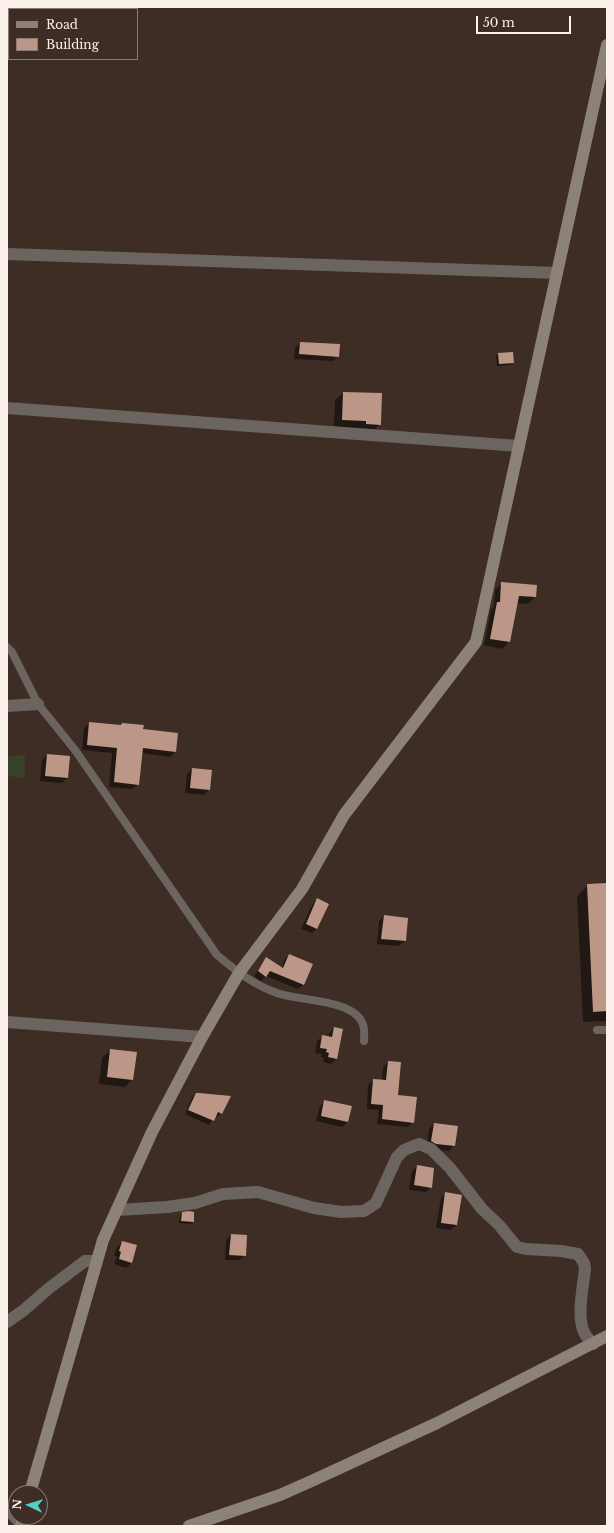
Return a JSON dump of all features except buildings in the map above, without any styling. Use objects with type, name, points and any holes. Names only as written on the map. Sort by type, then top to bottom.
[{"type":"street","points":[[32,1485],[103,1240],[152,1132],[202,1037],[239,974],[302,889],[344,815],[476,642],[607,45]]},
{"type":"street","points":[[7,254],[557,273]]},
{"type":"street","points":[[7,408],[519,446]]},
{"type":"street","points":[[7,706],[38,704]]},
{"type":"street","points":[[7,1022],[202,1037]]},
{"type":"street","points":[[117,1210],[167,1207],[195,1203],[223,1194],[258,1192],[314,1208],[340,1212],[364,1211],[376,1203],[396,1157],[404,1150],[419,1144],[431,1149],[450,1168],[482,1209],[499,1225],[517,1247],[526,1250],[561,1251],[578,1254],[584,1263],[585,1269],[580,1316],[585,1334],[594,1344]]},
{"type":"street","points":[[7,1322],[85,1261],[97,1261]]},
{"type":"street","points":[[189,1526],[280,1495],[316,1479],[437,1423],[607,1336]]},
{"type":"lane","points":[[7,648],[12,652],[38,704],[75,750],[217,955],[239,974],[278,994],[317,1001],[346,1009],[358,1016],[364,1025],[364,1041]]},
{"type":"lane","points":[[597,1030],[607,1030]]},
{"type":"green space","points":[[25,755],[25,778],[7,776],[7,756]]}]
